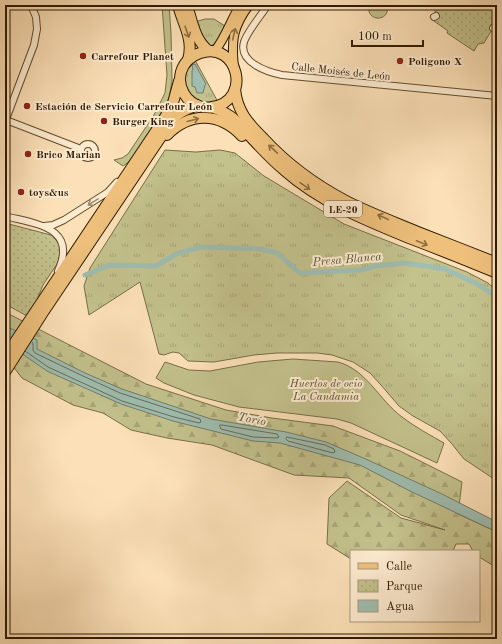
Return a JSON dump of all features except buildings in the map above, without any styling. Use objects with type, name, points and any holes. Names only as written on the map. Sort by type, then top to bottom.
[{"type":"highway","points":[[178,5],[190,42],[188,60]]},
{"type":"highway","points":[[180,78],[183,93],[188,99],[197,105],[207,108],[217,107],[228,100],[235,89],[237,78],[234,67],[228,59],[203,47],[187,5]]},
{"type":"highway","points":[[5,372],[39,312],[50,289],[170,110],[183,68],[188,60],[195,54],[211,51]]},
{"type":"highway","name":"LE-20","points":[[235,89],[236,99],[241,112],[252,127],[278,154],[312,180],[348,202],[497,263]]},
{"type":"highway","points":[[5,357],[39,312],[173,119],[183,110],[197,105]]},
{"type":"highway","name":"LE-20","points":[[212,108],[226,113],[235,120],[284,170],[324,199],[356,216],[497,273]]},
{"type":"highway","points":[[151,151],[161,144],[172,130],[182,123],[196,118],[214,119],[227,123],[234,128],[266,161],[284,170]]},
{"type":"main road","points":[[211,51],[219,45],[240,5]]},
{"type":"main road","points":[[234,67],[232,50],[234,33],[239,20],[249,5]]},
{"type":"street","points":[[31,5],[36,17],[37,29],[34,45],[5,121],[81,149]]},
{"type":"street","name":"Calle Moisés de León","points":[[268,5],[245,40],[243,48],[247,57],[263,69],[282,75],[497,96]]},
{"type":"street","points":[[43,226],[53,225],[64,220],[108,192],[124,173],[132,167]]},
{"type":"street","points":[[5,216],[43,226],[51,229],[57,234],[61,243],[63,256],[62,262],[50,289]]},
{"type":"street","points":[[57,234],[64,220]]},
{"type":"green space","points":[[162,5],[169,5],[172,81],[169,98],[160,116],[130,161],[123,166],[114,160],[122,158],[128,154],[154,115],[165,93],[167,75]]},
{"type":"green space","points":[[369,5],[387,5],[387,11],[382,17],[374,17],[369,11]]},
{"type":"green space","points":[[434,5],[497,5],[497,21],[484,43],[478,44],[474,51],[447,33],[448,31],[434,21],[436,17]]},
{"type":"green space","points":[[205,19],[214,19],[225,26],[217,42],[208,46],[195,22]]},
{"type":"green space","points":[[195,60],[218,102],[208,104],[194,99],[185,87],[184,79],[186,71],[189,65]]},
{"type":"green space","points":[[165,150],[196,152],[220,150],[235,153],[264,176],[344,224],[467,272],[488,283],[497,291],[497,481],[464,459],[440,431],[413,416],[399,406],[370,373],[353,362],[332,355],[317,353],[277,353],[254,355],[214,362],[188,361],[179,353],[173,352],[164,355],[159,354],[140,282],[89,315],[84,286],[90,268]]},
{"type":"green space","points":[[5,223],[51,235],[57,241],[60,248],[60,256],[57,264],[43,285],[36,302],[27,316],[5,303]]},
{"type":"green space","points":[[5,312],[146,384],[226,410],[333,426],[400,451],[462,482],[458,514],[497,532],[497,580],[494,566],[480,558],[480,550],[472,550],[469,544],[456,544],[453,550],[350,550],[350,558],[327,544],[329,498],[347,481],[401,518],[445,530],[401,515],[349,478],[294,475],[212,445],[167,438],[131,430],[103,413],[73,405],[22,378],[5,356]]},
{"type":"green space","name":"Huertos de ocio La Candamia","points":[[293,359],[338,362],[357,372],[365,378],[402,417],[417,428],[444,443],[437,463],[351,423],[337,419],[239,407],[194,395],[164,383],[156,378],[165,362],[189,370],[210,371],[258,362]]},
{"type":"water","points":[[195,64],[206,84],[203,93],[197,93],[195,87],[192,86],[192,65]]},
{"type":"water","points":[[5,326],[37,340],[37,349],[85,373],[122,389],[211,419],[286,432],[326,442],[442,494],[497,522],[497,532],[410,491],[360,465],[280,443],[253,441],[173,421],[121,404],[47,371],[5,342]]},
{"type":"waterway","name":"Presa Blanca","points":[[85,275],[110,265],[156,266],[176,254],[201,247],[261,249],[277,253],[300,273],[361,270],[376,266],[405,263],[445,269],[477,284],[497,297]]},
{"type":"place","name":"Carrefour Planet","points":[[83,56]]},
{"type":"place","name":"Poligono X","points":[[400,61]]},
{"type":"place","name":"Estación de Servicio Carrefour León","points":[[27,106]]},
{"type":"place","name":"Burger King","points":[[104,121]]},
{"type":"place","name":"Brico Marian","points":[[28,154]]},
{"type":"place","name":"toys&us","points":[[21,192]]},
{"type":"water label","name":"Torío","points":[[252,419]]}]
